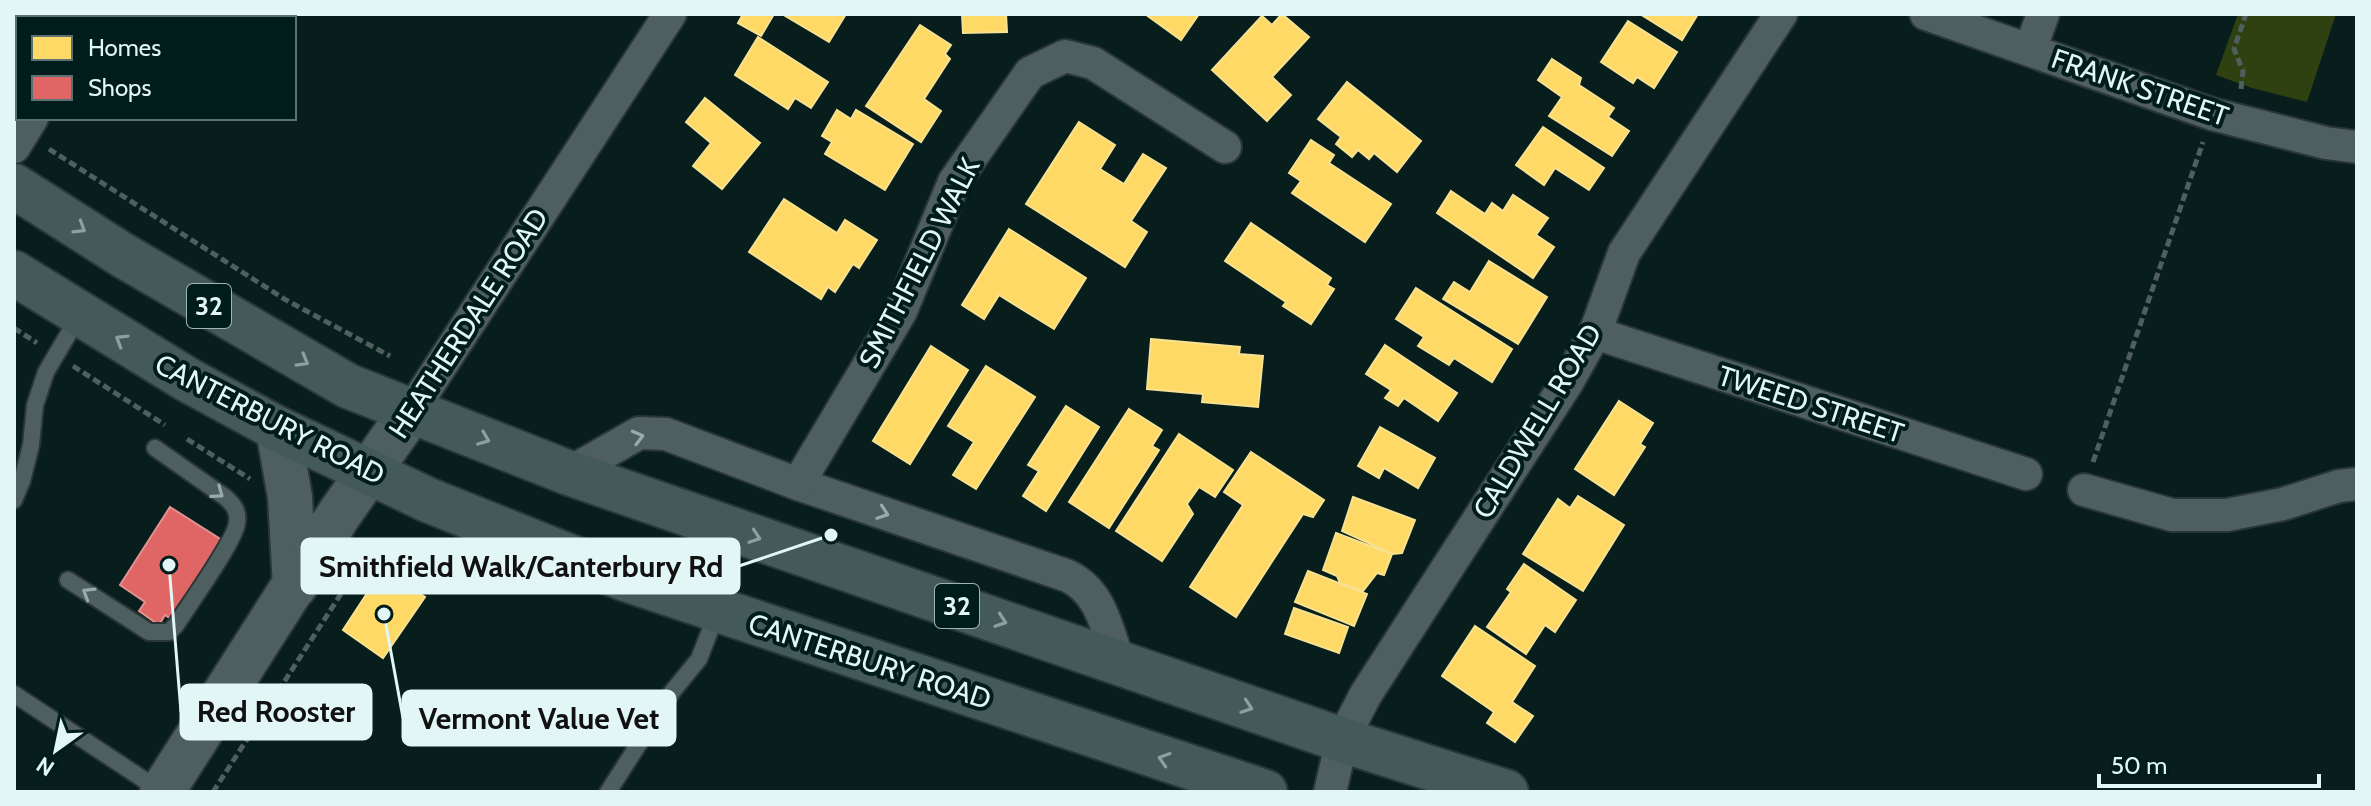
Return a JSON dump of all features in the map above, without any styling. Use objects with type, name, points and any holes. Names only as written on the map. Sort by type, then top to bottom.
[{"type":"main road","name":"32","points":[[14,186],[136,263],[348,386],[569,473],[1342,740],[1506,792]]},
{"type":"main road","name":"CANTERBURY ROAD","points":[[14,273],[188,380],[278,429],[428,500],[628,580],[1265,792]]},
{"type":"main road","name":"HEATHERDALE ROAD","points":[[162,792],[338,516],[412,410]]},
{"type":"main road","points":[[278,429],[290,497],[295,586]]},
{"type":"street","name":"HEATHERDALE ROAD","points":[[412,410],[670,14]]},
{"type":"street","name":"CALDWELL ROAD","points":[[1330,792],[1342,740],[1366,694],[1568,381],[1595,333],[1624,253],[1781,14]]},
{"type":"street","name":"FRANK STREET","points":[[1926,14],[2212,114],[2326,143],[2357,147]]},
{"type":"street","points":[[2030,50],[2043,14]]},
{"type":"street","name":"SMITHFIELD WALK","points":[[798,484],[901,311],[954,182],[1030,73],[1065,56],[1093,63],[1225,147]]},
{"type":"street","points":[[14,147],[31,120]]},
{"type":"street","name":"TWEED STREET","points":[[1595,333],[2026,474]]},
{"type":"street","points":[[569,473],[639,433],[666,434],[798,484],[1068,576],[1083,584],[1094,596],[1119,662]]},
{"type":"street","points":[[2084,490],[2172,515],[2227,515],[2357,484]]},
{"type":"lane","points":[[14,500],[31,445],[35,405],[46,372],[80,316]]},
{"type":"lane","points":[[68,580],[149,632],[169,632],[176,625],[233,537],[237,514],[234,505],[225,497],[155,448]]},
{"type":"lane","points":[[608,792],[672,692],[699,659],[718,610]]},
{"type":"lane","points":[[14,694],[162,792]]},
{"type":"path","points":[[2241,89],[2243,71],[2234,49],[2246,14]]},
{"type":"path","points":[[2084,490],[2204,138]]},
{"type":"path","points":[[48,148],[286,300],[390,356]]},
{"type":"path","points":[[14,328],[173,431]]},
{"type":"path","points":[[186,439],[251,480]]},
{"type":"path","points":[[213,792],[368,552],[392,548]]},
{"type":"green space","points":[[2238,14],[2336,14],[2307,102],[2216,75]]},
{"type":"building: Homes","points":[[743,14],[774,14],[761,36],[738,23]]},
{"type":"building: Homes","points":[[782,14],[846,14],[829,42]]},
{"type":"building: Homes","points":[[962,14],[1006,14],[1007,32],[963,33]]},
{"type":"building: Homes","points":[[1145,14],[1199,14],[1181,40]]},
{"type":"building: Homes","points":[[1282,14],[1309,37],[1272,77],[1291,95],[1267,121],[1212,70],[1262,16],[1272,25]]},
{"type":"building: Homes","points":[[1640,14],[1698,14],[1682,40]]},
{"type":"building: Homes","points":[[1628,21],[1677,52],[1654,88],[1637,77],[1633,83],[1601,62]]},
{"type":"building: Homes","points":[[920,25],[951,45],[945,54],[950,59],[924,99],[941,111],[921,142],[866,106]]},
{"type":"building: Homes","points":[[758,37],[828,82],[811,108],[795,98],[788,109],[735,75]]},
{"type":"building: Homes","points":[[1552,59],[1581,78],[1579,85],[1614,108],[1608,117],[1629,131],[1612,156],[1549,116],[1562,97],[1538,80]]},
{"type":"building: Homes","points":[[1347,82],[1421,141],[1397,172],[1374,153],[1369,159],[1358,150],[1352,157],[1336,144],[1341,137],[1318,119]]},
{"type":"building: Homes","points":[[705,98],[760,143],[722,189],[693,166],[711,143],[686,122]]},
{"type":"building: Homes","points":[[837,110],[851,119],[856,110],[913,144],[885,190],[825,154],[832,142],[822,136]]},
{"type":"building: Homes","points":[[1079,122],[1115,145],[1100,169],[1124,184],[1143,154],[1166,168],[1131,221],[1147,232],[1125,267],[1026,204]]},
{"type":"building: Homes","points":[[1543,127],[1604,168],[1589,190],[1555,168],[1544,185],[1516,165]]},
{"type":"building: Homes","points":[[1311,140],[1334,155],[1329,163],[1391,204],[1365,242],[1292,193],[1301,181],[1289,173]]},
{"type":"building: Homes","points":[[1451,191],[1485,214],[1492,203],[1503,211],[1513,195],[1548,218],[1536,235],[1554,247],[1533,278],[1437,213]]},
{"type":"building: Homes","points":[[784,199],[837,233],[845,220],[877,240],[859,268],[853,264],[835,292],[828,287],[821,299],[749,252]]},
{"type":"building: Homes","points":[[1251,223],[1331,278],[1327,285],[1334,289],[1311,324],[1283,306],[1286,302],[1225,261]]},
{"type":"building: Homes","points":[[1009,229],[1086,278],[1054,329],[999,295],[984,319],[962,305]]},
{"type":"building: Homes","points":[[1489,261],[1547,297],[1518,344],[1443,299],[1454,282],[1470,292]]},
{"type":"building: Homes","points":[[1416,288],[1512,349],[1492,382],[1454,358],[1449,365],[1418,346],[1424,337],[1396,319]]},
{"type":"building: Homes","points":[[1151,339],[1240,347],[1239,354],[1263,356],[1258,407],[1202,402],[1203,394],[1147,389]]},
{"type":"building: Homes","points":[[1385,345],[1457,393],[1438,421],[1404,398],[1398,406],[1385,398],[1391,390],[1366,374]]},
{"type":"building: Homes","points":[[931,346],[968,370],[910,464],[873,441]]},
{"type":"building: Homes","points":[[986,366],[1035,397],[976,489],[953,475],[974,442],[948,426]]},
{"type":"building: Homes","points":[[1619,401],[1653,423],[1640,444],[1645,447],[1614,495],[1575,469]]},
{"type":"building: Homes","points":[[1066,406],[1099,427],[1046,511],[1023,496],[1039,471],[1028,465]]},
{"type":"building: Homes","points":[[1129,409],[1162,430],[1152,446],[1159,450],[1109,528],[1069,502]]},
{"type":"building: Homes","points":[[1380,427],[1435,458],[1418,488],[1384,468],[1379,478],[1358,466]]},
{"type":"building: Homes","points":[[1179,434],[1233,470],[1215,497],[1199,487],[1187,504],[1193,514],[1162,561],[1116,531]]},
{"type":"building: Homes","points":[[1251,452],[1324,500],[1313,517],[1303,514],[1236,617],[1190,587],[1243,505],[1224,492]]},
{"type":"building: Homes","points":[[1578,496],[1624,525],[1583,591],[1523,554],[1558,499],[1570,508]]},
{"type":"building: Homes","points":[[1353,497],[1415,520],[1402,553],[1392,554],[1342,531]]},
{"type":"building: Homes","points":[[1336,533],[1392,554],[1384,575],[1377,573],[1363,591],[1340,583],[1337,576],[1323,570]]},
{"type":"building: Homes","points":[[1524,564],[1576,600],[1555,632],[1545,625],[1526,654],[1487,627],[1511,592],[1507,589]]},
{"type":"building: Homes","points":[[383,569],[425,597],[383,658],[343,630]]},
{"type":"building: Homes","points":[[1308,571],[1367,594],[1354,626],[1295,602]]},
{"type":"building: Homes","points":[[1294,608],[1348,627],[1339,653],[1285,634]]},
{"type":"building: Homes","points":[[1475,626],[1535,666],[1512,702],[1533,716],[1515,742],[1487,723],[1494,712],[1442,676]]},
{"type":"building: Shops","points":[[170,507],[222,540],[171,619],[165,615],[159,625],[139,611],[145,602],[120,585]]},
{"type":"place","name":"Smithfield Walk/Canterbury Rd","points":[[831,535]]},
{"type":"place","name":"Red Rooster","points":[[169,565]]},
{"type":"place","name":"Vermont Value Vet","points":[[384,614]]}]
